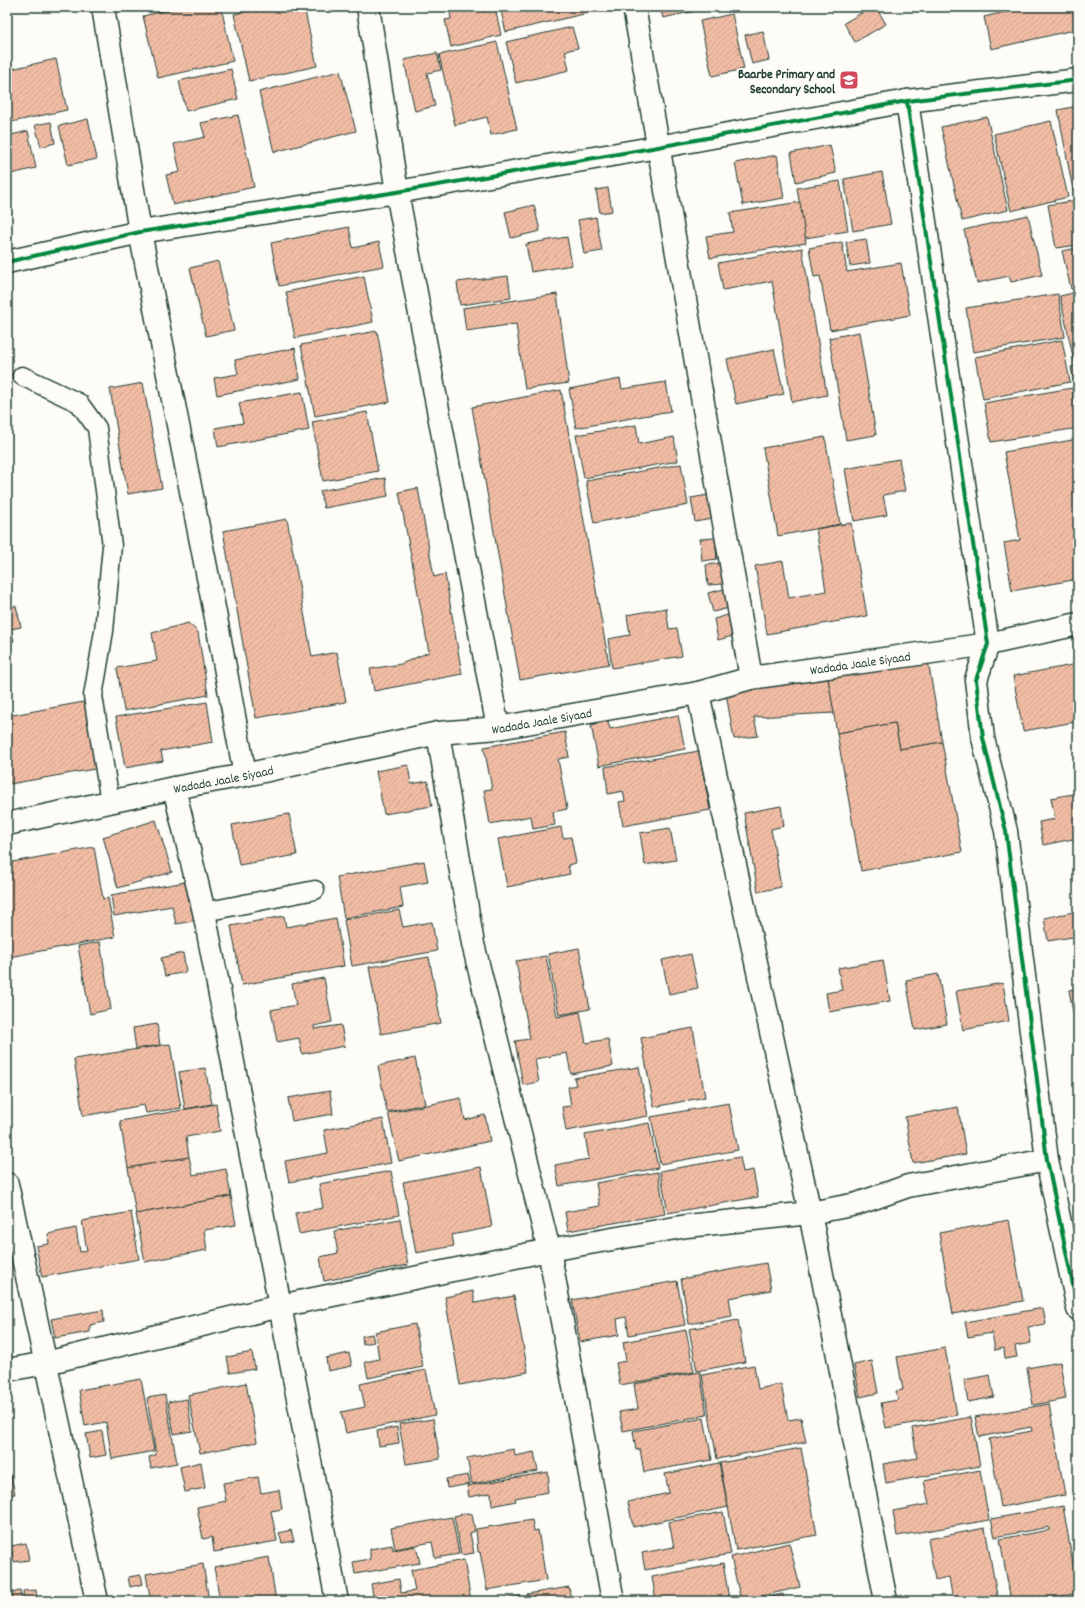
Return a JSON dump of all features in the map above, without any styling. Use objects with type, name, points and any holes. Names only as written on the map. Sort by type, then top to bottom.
[{"type":"street","points":[[103,7],[140,232],[212,597],[245,775]]},
{"type":"street","points":[[368,7],[397,192],[498,728]]},
{"type":"street","points":[[634,7],[751,678]]},
{"type":"street","points":[[7,262],[140,232],[397,192],[658,147],[907,101],[1078,80]]},
{"type":"street","points":[[907,101],[988,644],[976,680],[983,738],[1006,831],[1047,1160],[1078,1309]]},
{"type":"street","name":"Wadada Jaale Siyaad","points":[[7,824],[174,788],[245,775],[438,733],[498,728],[698,693],[751,678],[988,644],[1078,624]]},
{"type":"street","points":[[698,693],[810,1213],[886,1601]]},
{"type":"street","points":[[438,733],[474,944],[549,1250],[613,1601]]},
{"type":"street","points":[[174,788],[204,912],[337,1601]]},
{"type":"street","points":[[7,1370],[46,1363],[280,1306],[549,1250],[687,1226],[810,1213],[857,1204],[908,1186],[1047,1160]]},
{"type":"street","points":[[7,1184],[97,1601]]},
{"type":"lane","points":[[22,376],[78,403],[97,428],[112,546],[104,631],[93,696],[110,802]]},
{"type":"lane","points":[[204,912],[315,890]]},
{"type":"building","points":[[181,7],[221,7],[233,61],[158,78],[143,16]]},
{"type":"building","points":[[266,7],[304,7],[317,66],[249,81],[234,14]]},
{"type":"building","points":[[449,7],[495,7],[501,35],[451,47],[445,20],[451,19]]},
{"type":"building","points":[[500,7],[586,7],[588,13],[506,32]]},
{"type":"building","points":[[660,7],[714,7],[663,18]]},
{"type":"building","points":[[872,7],[876,7],[886,24],[855,42],[844,23]]},
{"type":"building","points":[[1026,7],[1078,7],[1078,29],[991,49],[984,17]]},
{"type":"building","points":[[732,14],[744,69],[712,76],[700,21]]},
{"type":"building","points":[[572,27],[578,48],[565,51],[569,70],[516,83],[506,42]]},
{"type":"building","points":[[763,31],[769,60],[752,64],[745,35]]},
{"type":"building","points":[[497,42],[517,129],[491,135],[487,117],[455,125],[439,55]]},
{"type":"building","points":[[437,53],[441,70],[427,73],[435,106],[415,111],[404,60]]},
{"type":"building","points":[[56,59],[67,110],[7,123],[7,70]]},
{"type":"building","points":[[231,69],[238,99],[186,111],[179,81]]},
{"type":"building","points":[[340,71],[356,131],[274,152],[259,92]]},
{"type":"building","points":[[1078,106],[1078,195],[1074,196],[1058,110]]},
{"type":"building","points":[[238,115],[254,187],[173,205],[166,175],[180,172],[174,144],[205,137],[201,123]]},
{"type":"building","points":[[987,117],[1008,210],[962,221],[941,127]]},
{"type":"building","points":[[88,119],[97,159],[68,165],[59,126]]},
{"type":"building","points":[[1051,121],[1068,197],[1011,211],[994,134]]},
{"type":"building","points":[[51,122],[55,143],[41,147],[35,125]]},
{"type":"building","points":[[28,131],[36,168],[7,175],[7,136]]},
{"type":"building","points":[[830,145],[836,173],[796,182],[791,153]]},
{"type":"building","points":[[777,155],[784,198],[743,205],[735,163]]},
{"type":"building","points":[[882,172],[891,224],[853,231],[844,179]]},
{"type":"building","points":[[840,181],[848,231],[805,238],[797,188]]},
{"type":"building","points":[[608,188],[612,211],[600,213],[596,190]]},
{"type":"building","points":[[1078,200],[1078,245],[1056,248],[1048,205]]},
{"type":"building","points":[[800,202],[806,243],[710,258],[706,236],[733,232],[730,213]]},
{"type":"building","points":[[534,205],[540,231],[511,238],[505,212]]},
{"type":"building","points":[[1028,215],[1042,275],[1011,282],[1009,276],[977,283],[964,230]]},
{"type":"building","points":[[596,217],[602,251],[584,254],[578,220]]},
{"type":"building","points":[[349,227],[353,248],[379,242],[384,266],[279,286],[271,243]]},
{"type":"building","points":[[567,237],[572,265],[531,272],[526,244]]},
{"type":"building","points":[[866,239],[870,263],[850,266],[846,242]]},
{"type":"building","points":[[842,242],[847,272],[901,263],[910,315],[830,330],[820,276],[814,277],[809,248]]},
{"type":"building","points":[[802,248],[827,395],[792,402],[772,281],[723,290],[718,263]]},
{"type":"building","points":[[1078,248],[1078,288],[1071,289],[1062,251]]},
{"type":"building","points":[[218,261],[234,330],[206,336],[190,268]]},
{"type":"building","points":[[364,276],[373,322],[295,338],[286,292]]},
{"type":"building","points":[[508,276],[511,298],[460,305],[457,282]]},
{"type":"building","points":[[1078,292],[1078,366],[1075,366],[1060,296]]},
{"type":"building","points":[[557,294],[569,383],[525,389],[516,324],[466,331],[463,308]]},
{"type":"building","points":[[1058,294],[1065,337],[973,352],[966,308]]},
{"type":"building","points":[[377,331],[390,402],[315,416],[301,345]]},
{"type":"building","points":[[859,332],[876,435],[846,440],[829,338]]},
{"type":"building","points":[[1062,340],[1070,382],[983,399],[975,357]]},
{"type":"building","points":[[295,348],[300,379],[217,395],[214,378],[238,374],[235,360]]},
{"type":"building","points":[[774,349],[784,394],[736,404],[727,359]]},
{"type":"building","points":[[1078,366],[1078,404],[1071,367]]},
{"type":"building","points":[[620,379],[622,389],[666,382],[671,411],[576,428],[569,389]]},
{"type":"building","points":[[143,383],[162,488],[128,494],[110,389]]},
{"type":"building","points":[[1072,388],[1078,428],[991,442],[984,403]]},
{"type":"building","points":[[561,390],[609,664],[520,680],[472,407]]},
{"type":"building","points":[[302,392],[309,430],[218,447],[215,428],[243,423],[239,403]]},
{"type":"building","points":[[367,412],[378,471],[323,481],[312,422]]},
{"type":"building","points":[[636,425],[639,444],[674,437],[678,461],[584,478],[576,435]]},
{"type":"building","points":[[825,437],[840,524],[778,536],[763,448]]},
{"type":"building","points":[[1078,439],[1078,579],[1012,591],[1004,543],[1020,540],[1004,452]]},
{"type":"building","points":[[899,459],[905,491],[883,495],[887,515],[854,521],[845,469]]},
{"type":"building","points":[[681,464],[688,505],[594,523],[586,481]]},
{"type":"building","points":[[385,478],[388,496],[324,508],[320,491]]},
{"type":"building","points":[[418,488],[434,577],[445,574],[462,674],[374,691],[370,669],[401,664],[429,652],[399,492]]},
{"type":"building","points":[[708,495],[712,519],[695,522],[691,498]]},
{"type":"building","points":[[287,519],[312,657],[337,652],[346,702],[256,718],[223,531]]},
{"type":"building","points":[[851,523],[867,616],[767,634],[755,566],[783,561],[789,598],[826,591],[816,529]]},
{"type":"building","points":[[715,538],[717,559],[702,561],[700,539]]},
{"type":"building","points":[[722,563],[723,584],[708,585],[706,565]]},
{"type":"building","points":[[728,588],[733,607],[713,612],[708,593]]},
{"type":"building","points":[[16,606],[21,627],[11,629],[14,641],[7,643],[7,607]]},
{"type":"building","points":[[666,608],[669,629],[677,628],[682,656],[612,668],[608,639],[630,635],[627,615]]},
{"type":"building","points":[[731,614],[736,635],[718,640],[714,619]]},
{"type":"building","points":[[188,623],[198,632],[208,695],[124,711],[117,668],[157,661],[152,633]]},
{"type":"building","points":[[928,661],[942,742],[900,749],[895,723],[837,733],[828,679]]},
{"type":"building","points":[[1078,664],[1078,735],[1075,722],[1023,731],[1013,676]]},
{"type":"building","points":[[828,679],[834,713],[754,717],[758,736],[734,739],[725,688]]},
{"type":"building","points":[[89,701],[100,768],[10,784],[7,770],[7,716]]},
{"type":"building","points":[[207,702],[213,742],[161,751],[163,761],[125,768],[116,717]]},
{"type":"building","points":[[678,715],[685,749],[599,766],[591,725],[608,721],[610,729]]},
{"type":"building","points":[[895,723],[900,749],[942,742],[962,852],[861,871],[837,733]]},
{"type":"building","points":[[565,732],[569,757],[558,759],[567,809],[553,812],[555,825],[533,829],[531,816],[490,824],[484,790],[492,789],[484,747]]},
{"type":"building","points":[[699,751],[710,810],[623,826],[619,802],[625,801],[623,791],[608,794],[605,767]]},
{"type":"building","points":[[408,765],[411,784],[428,781],[432,806],[384,814],[376,771]]},
{"type":"building","points":[[1078,793],[1078,838],[1043,845],[1039,822],[1055,819],[1051,798]]},
{"type":"building","points":[[781,806],[784,826],[771,829],[781,887],[758,892],[744,813]]},
{"type":"building","points":[[289,814],[297,855],[239,865],[232,825]]},
{"type":"building","points":[[156,820],[172,872],[118,888],[103,837]]},
{"type":"building","points":[[561,827],[563,838],[571,837],[576,863],[568,865],[570,874],[507,887],[498,839]]},
{"type":"building","points":[[670,828],[676,860],[645,865],[640,833]]},
{"type":"building","points":[[94,847],[103,899],[108,898],[115,937],[9,957],[7,943],[7,863]]},
{"type":"building","points":[[424,861],[428,882],[400,887],[403,907],[344,918],[337,877]]},
{"type":"building","points":[[191,881],[198,920],[176,924],[172,906],[114,916],[111,895]]},
{"type":"building","points":[[399,910],[403,927],[432,922],[437,951],[352,966],[344,920]]},
{"type":"building","points":[[1078,911],[1078,936],[1048,941],[1044,918]]},
{"type":"building","points":[[284,916],[286,927],[336,918],[344,966],[242,985],[231,926]]},
{"type":"building","points":[[100,942],[111,1009],[90,1014],[78,946]]},
{"type":"building","points":[[579,948],[590,1009],[559,1015],[548,954]]},
{"type":"building","points":[[183,953],[186,972],[165,976],[161,958]]},
{"type":"building","points":[[691,954],[698,988],[669,994],[662,960]]},
{"type":"building","points":[[546,956],[557,1017],[580,1012],[586,1043],[608,1039],[613,1066],[571,1074],[567,1053],[535,1059],[539,1082],[523,1085],[515,1041],[530,1039],[516,961]]},
{"type":"building","points":[[429,957],[441,1023],[381,1034],[369,967]]},
{"type":"building","points":[[883,960],[890,1001],[829,1012],[826,993],[842,990],[838,968]]},
{"type":"building","points":[[938,974],[947,1024],[915,1030],[906,980]]},
{"type":"building","points":[[324,978],[332,1022],[314,1026],[314,1029],[341,1025],[345,1046],[302,1054],[299,1038],[277,1042],[271,1010],[296,1005],[292,984]]},
{"type":"building","points":[[1003,983],[1009,1021],[963,1030],[956,991]]},
{"type":"building","points":[[1078,988],[1078,1017],[1074,1018],[1069,990]]},
{"type":"building","points":[[157,1024],[160,1045],[136,1049],[133,1028]]},
{"type":"building","points":[[693,1028],[705,1097],[654,1107],[641,1038]]},
{"type":"building","points":[[170,1044],[181,1108],[146,1113],[144,1105],[83,1116],[74,1059]]},
{"type":"building","points":[[415,1058],[425,1104],[387,1112],[378,1066]]},
{"type":"building","points":[[639,1067],[648,1116],[566,1131],[562,1107],[571,1106],[568,1087],[576,1085],[574,1078]]},
{"type":"building","points":[[205,1068],[212,1104],[185,1109],[179,1072]]},
{"type":"building","points":[[330,1091],[333,1114],[292,1121],[288,1098]]},
{"type":"building","points":[[461,1098],[465,1120],[485,1115],[490,1141],[399,1161],[388,1113]]},
{"type":"building","points":[[729,1103],[738,1150],[660,1164],[651,1117]]},
{"type":"building","points":[[216,1104],[220,1131],[186,1137],[189,1157],[128,1168],[120,1121]]},
{"type":"building","points":[[958,1107],[966,1154],[913,1163],[905,1117]]},
{"type":"building","points":[[383,1119],[391,1163],[289,1182],[285,1161],[328,1153],[324,1130]]},
{"type":"building","points":[[649,1123],[658,1168],[559,1186],[555,1165],[589,1159],[585,1135]]},
{"type":"building","points":[[189,1157],[193,1175],[226,1169],[231,1196],[136,1214],[128,1168]]},
{"type":"building","points":[[740,1157],[743,1172],[753,1170],[758,1197],[668,1213],[660,1171]]},
{"type":"building","points":[[481,1167],[492,1227],[452,1235],[454,1246],[416,1253],[403,1182]]},
{"type":"building","points":[[391,1171],[399,1215],[299,1234],[295,1213],[323,1208],[319,1184]]},
{"type":"building","points":[[658,1172],[665,1214],[568,1231],[565,1212],[600,1206],[596,1183]]},
{"type":"building","points":[[231,1196],[236,1225],[204,1230],[207,1250],[145,1262],[136,1214]]},
{"type":"building","points":[[131,1212],[139,1259],[42,1277],[36,1246],[49,1244],[48,1234],[76,1228],[80,1252],[87,1251],[82,1221]]},
{"type":"building","points":[[400,1219],[408,1265],[324,1281],[320,1257],[338,1253],[334,1231]]},
{"type":"building","points":[[1009,1220],[1023,1301],[953,1314],[939,1233]]},
{"type":"building","points":[[766,1263],[771,1290],[729,1298],[732,1316],[689,1324],[681,1279]]},
{"type":"building","points":[[677,1281],[685,1325],[629,1335],[626,1317],[617,1319],[619,1335],[580,1342],[572,1300]]},
{"type":"building","points":[[473,1291],[475,1303],[514,1296],[528,1372],[460,1385],[445,1297]]},
{"type":"building","points":[[1043,1308],[1046,1324],[1028,1327],[1031,1343],[1015,1346],[1017,1357],[1005,1359],[1004,1348],[995,1350],[992,1333],[968,1337],[965,1322]]},
{"type":"building","points":[[103,1310],[104,1322],[90,1325],[90,1332],[55,1338],[51,1319]]},
{"type":"building","points":[[738,1320],[745,1362],[697,1371],[689,1329]]},
{"type":"building","points":[[415,1324],[423,1367],[368,1378],[365,1362],[379,1359],[375,1332]]},
{"type":"building","points":[[686,1330],[694,1372],[620,1385],[616,1363],[626,1361],[623,1342]]},
{"type":"building","points":[[372,1334],[374,1342],[363,1344],[362,1336]]},
{"type":"building","points":[[945,1348],[957,1415],[886,1428],[881,1403],[898,1400],[896,1391],[903,1390],[897,1357]]},
{"type":"building","points":[[252,1352],[255,1369],[230,1373],[227,1357]]},
{"type":"building","points":[[349,1353],[352,1366],[328,1371],[326,1358]]},
{"type":"building","points":[[872,1361],[878,1393],[860,1397],[854,1365]]},
{"type":"building","points":[[1060,1362],[1066,1399],[1033,1405],[1027,1368]]},
{"type":"building","points":[[754,1365],[758,1389],[781,1384],[788,1420],[801,1418],[806,1442],[717,1459],[702,1375]]},
{"type":"building","points":[[426,1370],[435,1415],[346,1433],[341,1412],[365,1407],[360,1384]]},
{"type":"building","points":[[700,1372],[707,1415],[623,1431],[619,1412],[638,1409],[634,1384]]},
{"type":"building","points":[[990,1375],[994,1397],[968,1402],[964,1380]]},
{"type":"building","points":[[141,1379],[154,1451],[112,1459],[106,1422],[85,1426],[79,1390]]},
{"type":"building","points":[[246,1383],[257,1442],[200,1453],[188,1395]]},
{"type":"building","points":[[165,1395],[177,1463],[151,1468],[149,1457],[156,1455],[147,1398]]},
{"type":"building","points":[[187,1399],[192,1431],[174,1434],[168,1402]]},
{"type":"building","points":[[1049,1404],[1065,1495],[1001,1507],[989,1439],[1032,1431],[1031,1427],[979,1437],[975,1417]]},
{"type":"building","points":[[971,1417],[980,1466],[886,1483],[883,1464],[917,1458],[912,1428]]},
{"type":"building","points":[[704,1418],[712,1460],[644,1472],[640,1449],[636,1450],[633,1431]]},
{"type":"building","points":[[433,1419],[440,1459],[406,1464],[399,1424]]},
{"type":"building","points":[[397,1427],[399,1443],[379,1446],[377,1431]]},
{"type":"building","points":[[102,1431],[106,1455],[90,1458],[86,1434]]},
{"type":"building","points":[[801,1448],[817,1535],[736,1550],[720,1463]]},
{"type":"building","points":[[514,1449],[515,1456],[534,1452],[538,1471],[472,1484],[467,1458]]},
{"type":"building","points":[[201,1462],[205,1488],[185,1492],[180,1467]]},
{"type":"building","points":[[719,1463],[728,1507],[633,1527],[628,1502],[669,1493],[665,1474]]},
{"type":"building","points":[[980,1470],[989,1520],[897,1536],[893,1511],[929,1504],[924,1481]]},
{"type":"building","points":[[548,1472],[548,1492],[515,1498],[516,1501],[492,1506],[491,1493],[469,1497],[467,1486]]},
{"type":"building","points":[[11,1475],[15,1494],[7,1495],[7,1476]]},
{"type":"building","points":[[468,1475],[470,1484],[447,1488],[446,1479]]},
{"type":"building","points":[[258,1477],[261,1493],[279,1490],[282,1509],[271,1511],[277,1541],[214,1552],[212,1537],[203,1539],[197,1507],[226,1501],[223,1483]]},
{"type":"building","points":[[1063,1506],[1078,1593],[1035,1601],[1011,1601],[1000,1539],[1049,1530],[1049,1527],[995,1537],[991,1519]]},
{"type":"building","points":[[723,1512],[731,1554],[645,1570],[642,1553],[674,1547],[669,1522]]},
{"type":"building","points":[[467,1513],[472,1514],[475,1531],[470,1533],[474,1553],[461,1555],[454,1516]]},
{"type":"building","points":[[452,1517],[459,1554],[435,1558],[432,1542],[395,1549],[391,1528]]},
{"type":"building","points":[[532,1520],[534,1531],[538,1530],[546,1580],[487,1590],[480,1552],[478,1552],[476,1529]]},
{"type":"building","points":[[985,1528],[998,1601],[953,1601],[949,1577],[935,1580],[928,1539]]},
{"type":"building","points":[[291,1530],[294,1541],[282,1543],[279,1533]]},
{"type":"building","points":[[26,1543],[29,1560],[14,1562],[11,1546]]},
{"type":"building","points":[[789,1543],[800,1587],[741,1601],[731,1557]]},
{"type":"building","points":[[392,1545],[393,1550],[416,1546],[420,1563],[355,1574],[353,1562],[370,1559],[370,1549]]},
{"type":"building","points":[[269,1557],[276,1601],[220,1601],[214,1567]]},
{"type":"building","points":[[464,1560],[471,1601],[374,1601],[371,1584],[399,1579],[401,1593],[415,1591],[411,1570]]},
{"type":"building","points":[[723,1563],[729,1599],[721,1601],[656,1601],[652,1577]]},
{"type":"building","points":[[203,1564],[209,1601],[130,1601],[150,1598],[146,1574]]},
{"type":"building","points":[[141,1575],[143,1584],[130,1587],[128,1577]]},
{"type":"building","points":[[569,1587],[571,1601],[528,1601],[527,1594]]},
{"type":"building","points":[[36,1590],[37,1601],[24,1601],[23,1591]]},
{"type":"building","points":[[20,1591],[22,1601],[7,1601],[7,1594]]},
{"type":"building","points":[[783,1594],[784,1601],[752,1601]]},
{"type":"building","points":[[521,1596],[522,1601],[496,1600]]},
{"type":"cycle path","points":[[7,262],[140,232],[397,192],[658,147],[907,101],[1078,80]]},
{"type":"cycle path","points":[[907,101],[988,644],[976,680],[983,738],[1006,831],[1047,1160],[1078,1309]]},
{"type":"place","name":"Baarbe Primary and Secondary School","points":[[849,80]]}]
